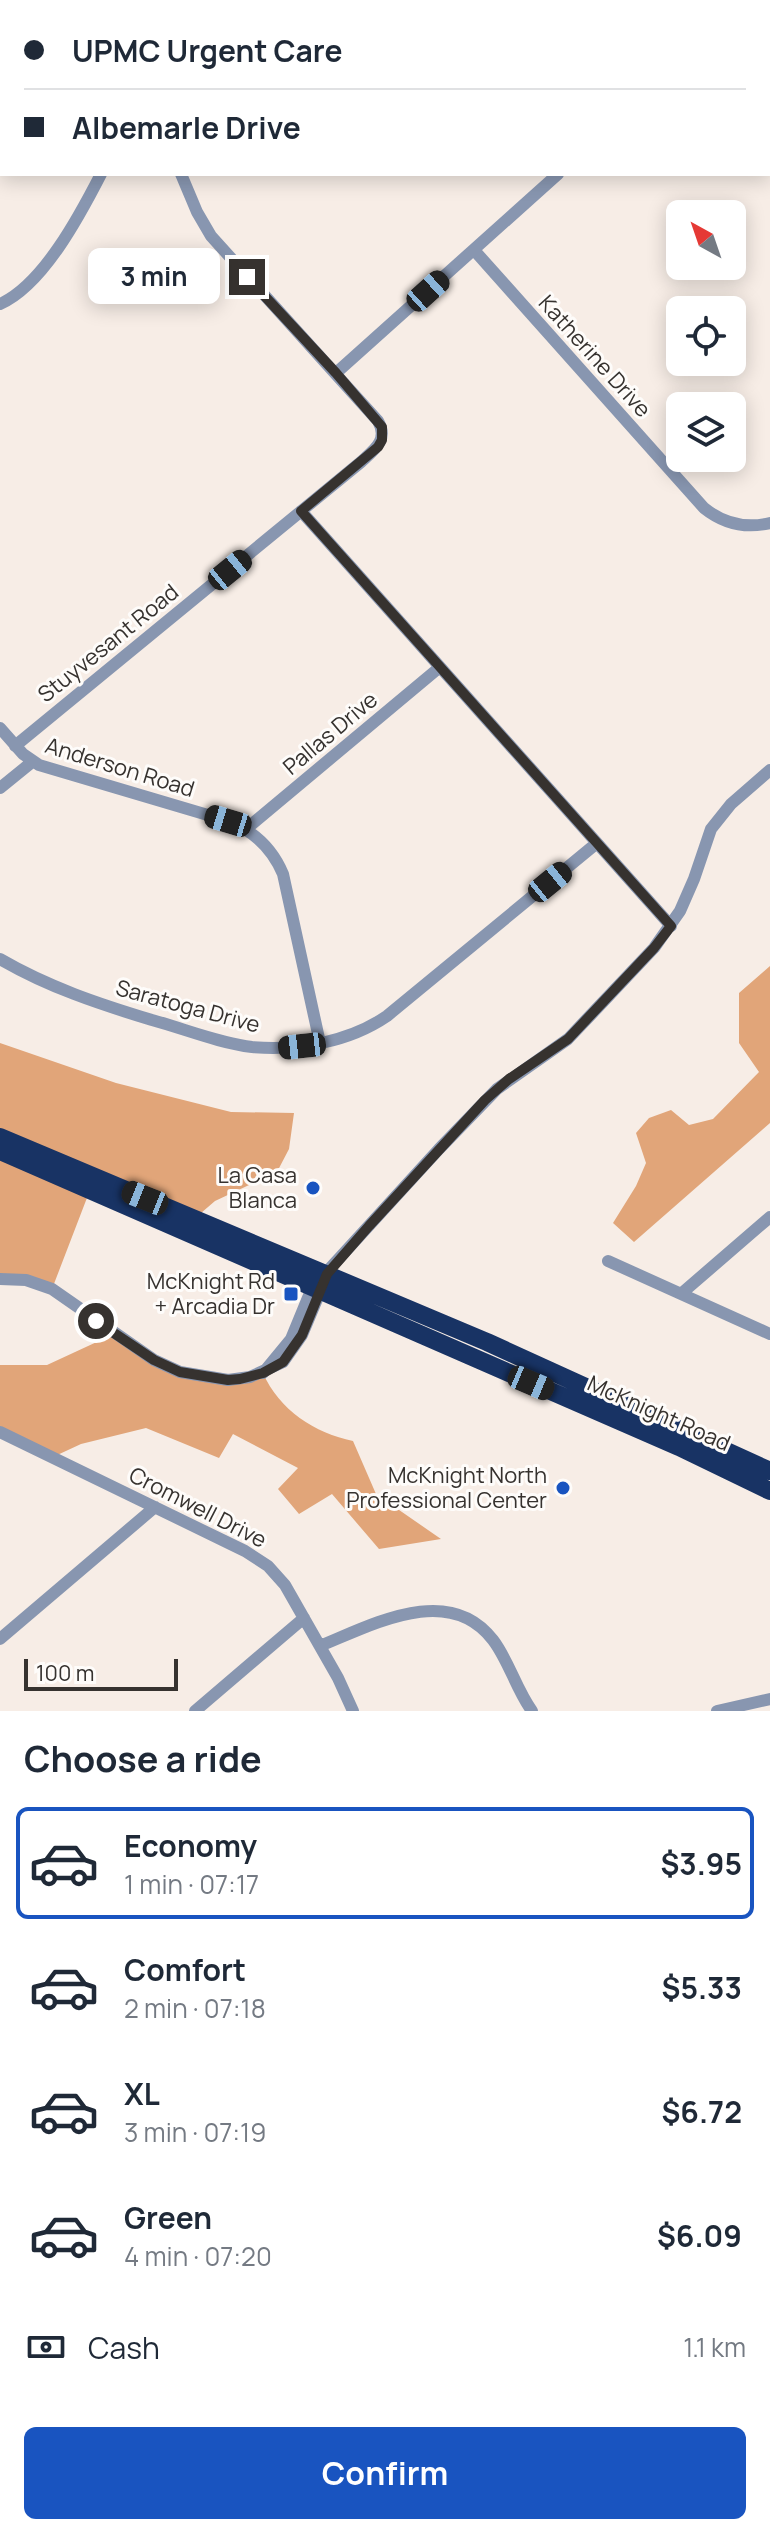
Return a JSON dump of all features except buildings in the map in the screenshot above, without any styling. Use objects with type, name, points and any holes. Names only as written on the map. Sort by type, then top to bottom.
[{"type":"highway","name":"McKnight Road","points":[[0,1137],[770,1491]]},
{"type":"highway","name":"McKnight Road","points":[[0,1151],[320,1285],[521,1357],[770,1471]]},
{"type":"street","points":[[0,304],[12,299],[48,263],[100,176]]},
{"type":"street","points":[[182,176],[211,236],[336,373],[556,176]]},
{"type":"street","name":"Katherine Drive","points":[[474,250],[704,508],[732,524],[755,526],[770,523]]},
{"type":"street","name":"Stuyvesant Road","points":[[15,746],[378,447],[382,440],[382,427],[336,373]]},
{"type":"street","points":[[301,511],[671,926]]},
{"type":"street","name":"Pallas Drive","points":[[246,829],[440,667]]},
{"type":"street","name":"Anderson Road","points":[[0,728],[32,762],[228,821],[246,829],[267,847],[283,874],[320,1043]]},
{"type":"street","points":[[0,788],[32,762]]},
{"type":"street","points":[[0,1279],[26,1280],[52,1289],[136,1350],[180,1372],[228,1380],[263,1373],[291,1339],[320,1285],[485,1100],[509,1079],[568,1039],[654,948],[680,911],[718,818],[770,770]]},
{"type":"street","name":"Saratoga Drive","points":[[0,959],[45,983],[93,1002],[235,1044],[282,1048],[320,1043],[359,1031],[387,1016],[597,843]]},
{"type":"street","points":[[682,1293],[770,1217]]},
{"type":"street","points":[[608,1261],[770,1334]]},
{"type":"street","name":"Cromwell Drive","points":[[0,1432],[245,1551],[268,1566],[285,1585],[338,1678],[353,1711]]},
{"type":"street","points":[[0,1639],[155,1507]]},
{"type":"street","points":[[320,1646],[405,1613],[433,1610],[455,1614],[476,1624],[495,1643],[521,1696],[532,1711]]},
{"type":"street","points":[[195,1711],[304,1618]]},
{"type":"street","points":[[717,1711],[770,1699]]},
{"type":"shaded area","points":[[770,966],[770,1123],[634,1242],[613,1223],[646,1163],[636,1133],[649,1118],[671,1110],[689,1125],[713,1119],[759,1072],[739,1043],[739,993]]},
{"type":"shaded area","points":[[0,1043],[116,1083],[231,1112],[294,1113],[289,1149],[277,1172],[215,1201],[194,1219],[0,1137]]},
{"type":"shaded area","points":[[0,1151],[90,1190],[52,1289],[0,1279]]},
{"type":"shaded area","points":[[114,1334],[136,1350],[204,1377],[263,1373],[288,1409],[312,1426],[353,1441],[376,1494],[441,1539],[379,1549],[332,1494],[299,1514],[278,1489],[298,1468],[233,1434],[219,1458],[146,1428],[81,1444],[53,1457],[0,1432],[0,1365],[47,1365]]},
{"type":"place","name":"La Casa Blanca","points":[[313,1188]]},
{"type":"place","name":"McKnight Rd + Arcadia Dr","points":[[291,1294]]},
{"type":"place","name":"McKnight North Professional Center","points":[[563,1488]]},
{"type":"route","points":[[96,1321],[154,1360],[180,1372],[240,1379],[263,1373],[283,1362],[302,1335],[327,1274],[369,1226],[485,1100],[579,1029],[671,926],[301,511],[378,447],[382,440],[382,427],[247,277]]}]
